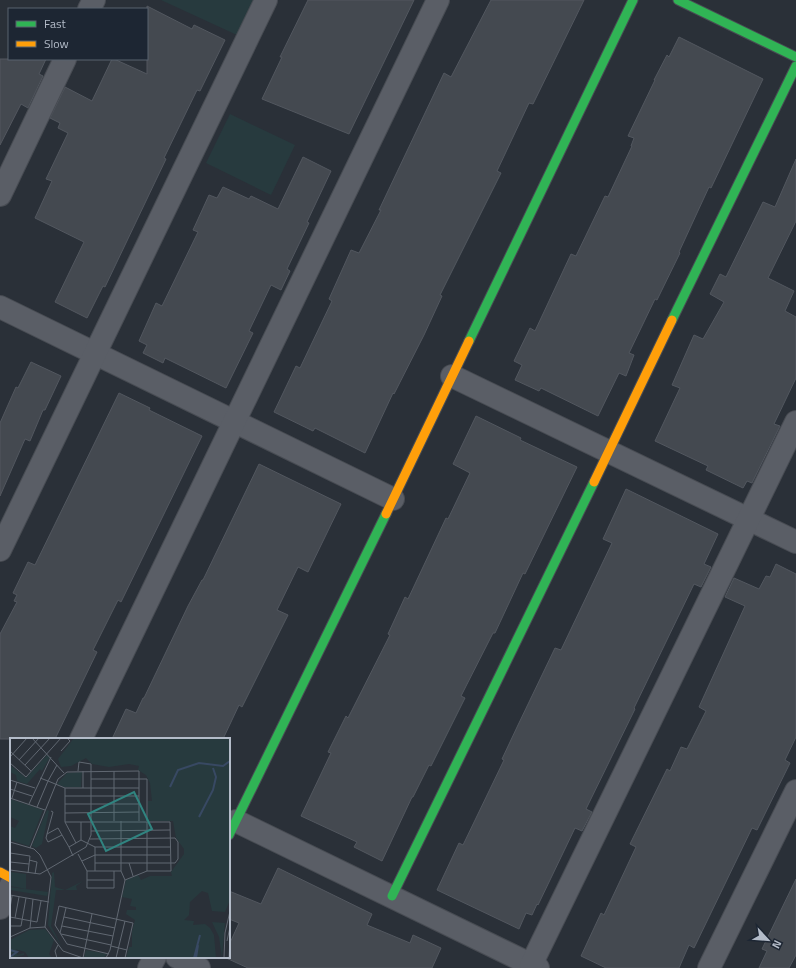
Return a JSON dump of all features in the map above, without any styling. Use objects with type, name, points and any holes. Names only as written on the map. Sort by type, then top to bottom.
[{"type":"street","points":[[0,550],[266,0]]},
{"type":"street","points":[[81,738],[438,0]]},
{"type":"street","points":[[633,0],[393,499],[232,828],[392,896],[535,966],[796,422]]},
{"type":"street","points":[[678,0],[796,57]]},
{"type":"street","points":[[0,195],[65,60]]},
{"type":"street","points":[[392,896],[796,66]]},
{"type":"street","points":[[0,307],[96,352],[393,499]]},
{"type":"street","points":[[452,376],[750,518],[796,542]]},
{"type":"street","points":[[709,968],[796,791]]},
{"type":"street","points":[[0,872],[10,877]]},
{"type":"street","points":[[0,908],[10,887]]},
{"type":"street","points":[[149,968],[154,958]]},
{"type":"street","points":[[179,958],[199,968]]},
{"type":"green space","points":[[161,0],[254,0],[237,35]]},
{"type":"green space","points":[[230,114],[295,145],[271,195],[206,163]]},
{"type":"building","points":[[308,0],[414,0],[349,134],[262,99],[282,57],[280,57]]},
{"type":"building","points":[[491,0],[584,0],[533,104],[529,103],[497,171],[501,173],[440,295],[442,296],[424,335],[394,394],[393,393],[365,453],[315,428],[313,431],[274,412],[296,366],[300,368],[332,301],[329,299],[351,250],[359,253],[381,210],[379,210],[444,73],[451,77]]},
{"type":"building","points":[[147,6],[192,29],[194,25],[225,40],[200,91],[197,90],[105,287],[103,286],[87,318],[55,302],[84,242],[35,218],[52,181],[46,179],[68,133],[58,128],[60,123],[50,118],[65,87],[92,101],[112,60],[116,60],[147,74]]},
{"type":"building","points":[[679,37],[763,79],[711,188],[709,187],[679,252],[680,253],[657,300],[655,299],[629,353],[634,355],[626,376],[619,373],[598,416],[541,388],[539,391],[515,380],[522,365],[514,361],[530,328],[535,331],[571,254],[576,256],[605,196],[608,197],[632,146],[634,138],[628,136],[654,80],[667,55],[669,57]]},
{"type":"building","points":[[0,59],[46,60],[39,74],[43,76],[28,108],[21,104],[0,145]]},
{"type":"building","points":[[303,157],[331,171],[307,222],[309,223],[287,269],[290,271],[281,290],[271,285],[249,331],[253,333],[226,388],[165,358],[163,363],[143,353],[147,345],[139,341],[156,303],[162,306],[198,232],[193,230],[209,195],[217,198],[223,187],[249,199],[251,196],[278,209]]},
{"type":"building","points":[[796,159],[796,221],[768,278],[794,291],[785,311],[796,317],[796,378],[774,424],[780,426],[752,483],[747,481],[743,488],[706,470],[708,466],[655,441],[680,388],[672,385],[694,335],[703,339],[724,302],[710,294],[720,274],[726,277],[763,202],[775,207]]},
{"type":"building","points":[[31,362],[61,376],[45,410],[43,410],[30,441],[25,439],[0,496],[0,423],[16,387],[18,388]]},
{"type":"building","points":[[119,393],[150,408],[149,410],[202,436],[121,602],[118,600],[93,650],[97,652],[55,738],[0,739],[0,634],[17,602],[14,601],[17,595],[13,593],[28,562],[35,565]]},
{"type":"building","points":[[476,416],[521,438],[520,440],[577,467],[525,574],[523,573],[495,633],[493,633],[461,696],[465,698],[431,766],[429,765],[412,797],[382,861],[354,847],[357,842],[301,816],[331,753],[328,752],[346,716],[348,718],[390,635],[388,634],[405,597],[408,599],[446,518],[448,519],[470,473],[453,464]]},
{"type":"building","points":[[259,464],[341,504],[308,572],[298,567],[277,610],[288,615],[242,707],[239,705],[223,738],[112,738],[126,709],[136,713],[188,606],[203,580]]},
{"type":"building","points":[[626,489],[718,534],[704,564],[711,567],[701,587],[694,584],[586,809],[592,812],[582,831],[575,828],[538,905],[537,904],[532,915],[526,913],[519,929],[437,890],[459,843],[463,845],[555,648],[561,650],[612,543],[603,539]]},
{"type":"building","points":[[776,564],[796,574],[796,737],[785,760],[790,763],[757,830],[752,828],[694,948],[689,945],[679,968],[606,968],[581,956],[601,913],[604,915],[636,847],[630,844],[667,769],[670,771],[681,747],[687,749],[706,711],[699,707],[745,606],[725,597],[734,578],[759,589],[766,576],[770,577]]},
{"type":"building","points":[[278,868],[372,914],[367,925],[410,943],[413,935],[441,948],[432,968],[248,968],[226,958],[230,958],[230,943],[239,923],[230,919],[230,891],[261,904]]},
{"type":"building","points":[[796,879],[796,955],[789,968],[759,968],[767,951],[762,949]]},
{"type":"traffic: fast","points":[[469,341],[633,0]]},
{"type":"traffic: fast","points":[[678,0],[796,57]]},
{"type":"traffic: fast","points":[[672,320],[796,66]]},
{"type":"traffic: fast","points":[[392,896],[594,482]]},
{"type":"traffic: fast","points":[[230,833],[386,514]]},
{"type":"traffic: slow","points":[[594,482],[672,320]]},
{"type":"traffic: slow","points":[[386,514],[469,341]]},
{"type":"traffic: slow","points":[[0,872],[10,877]]}]
